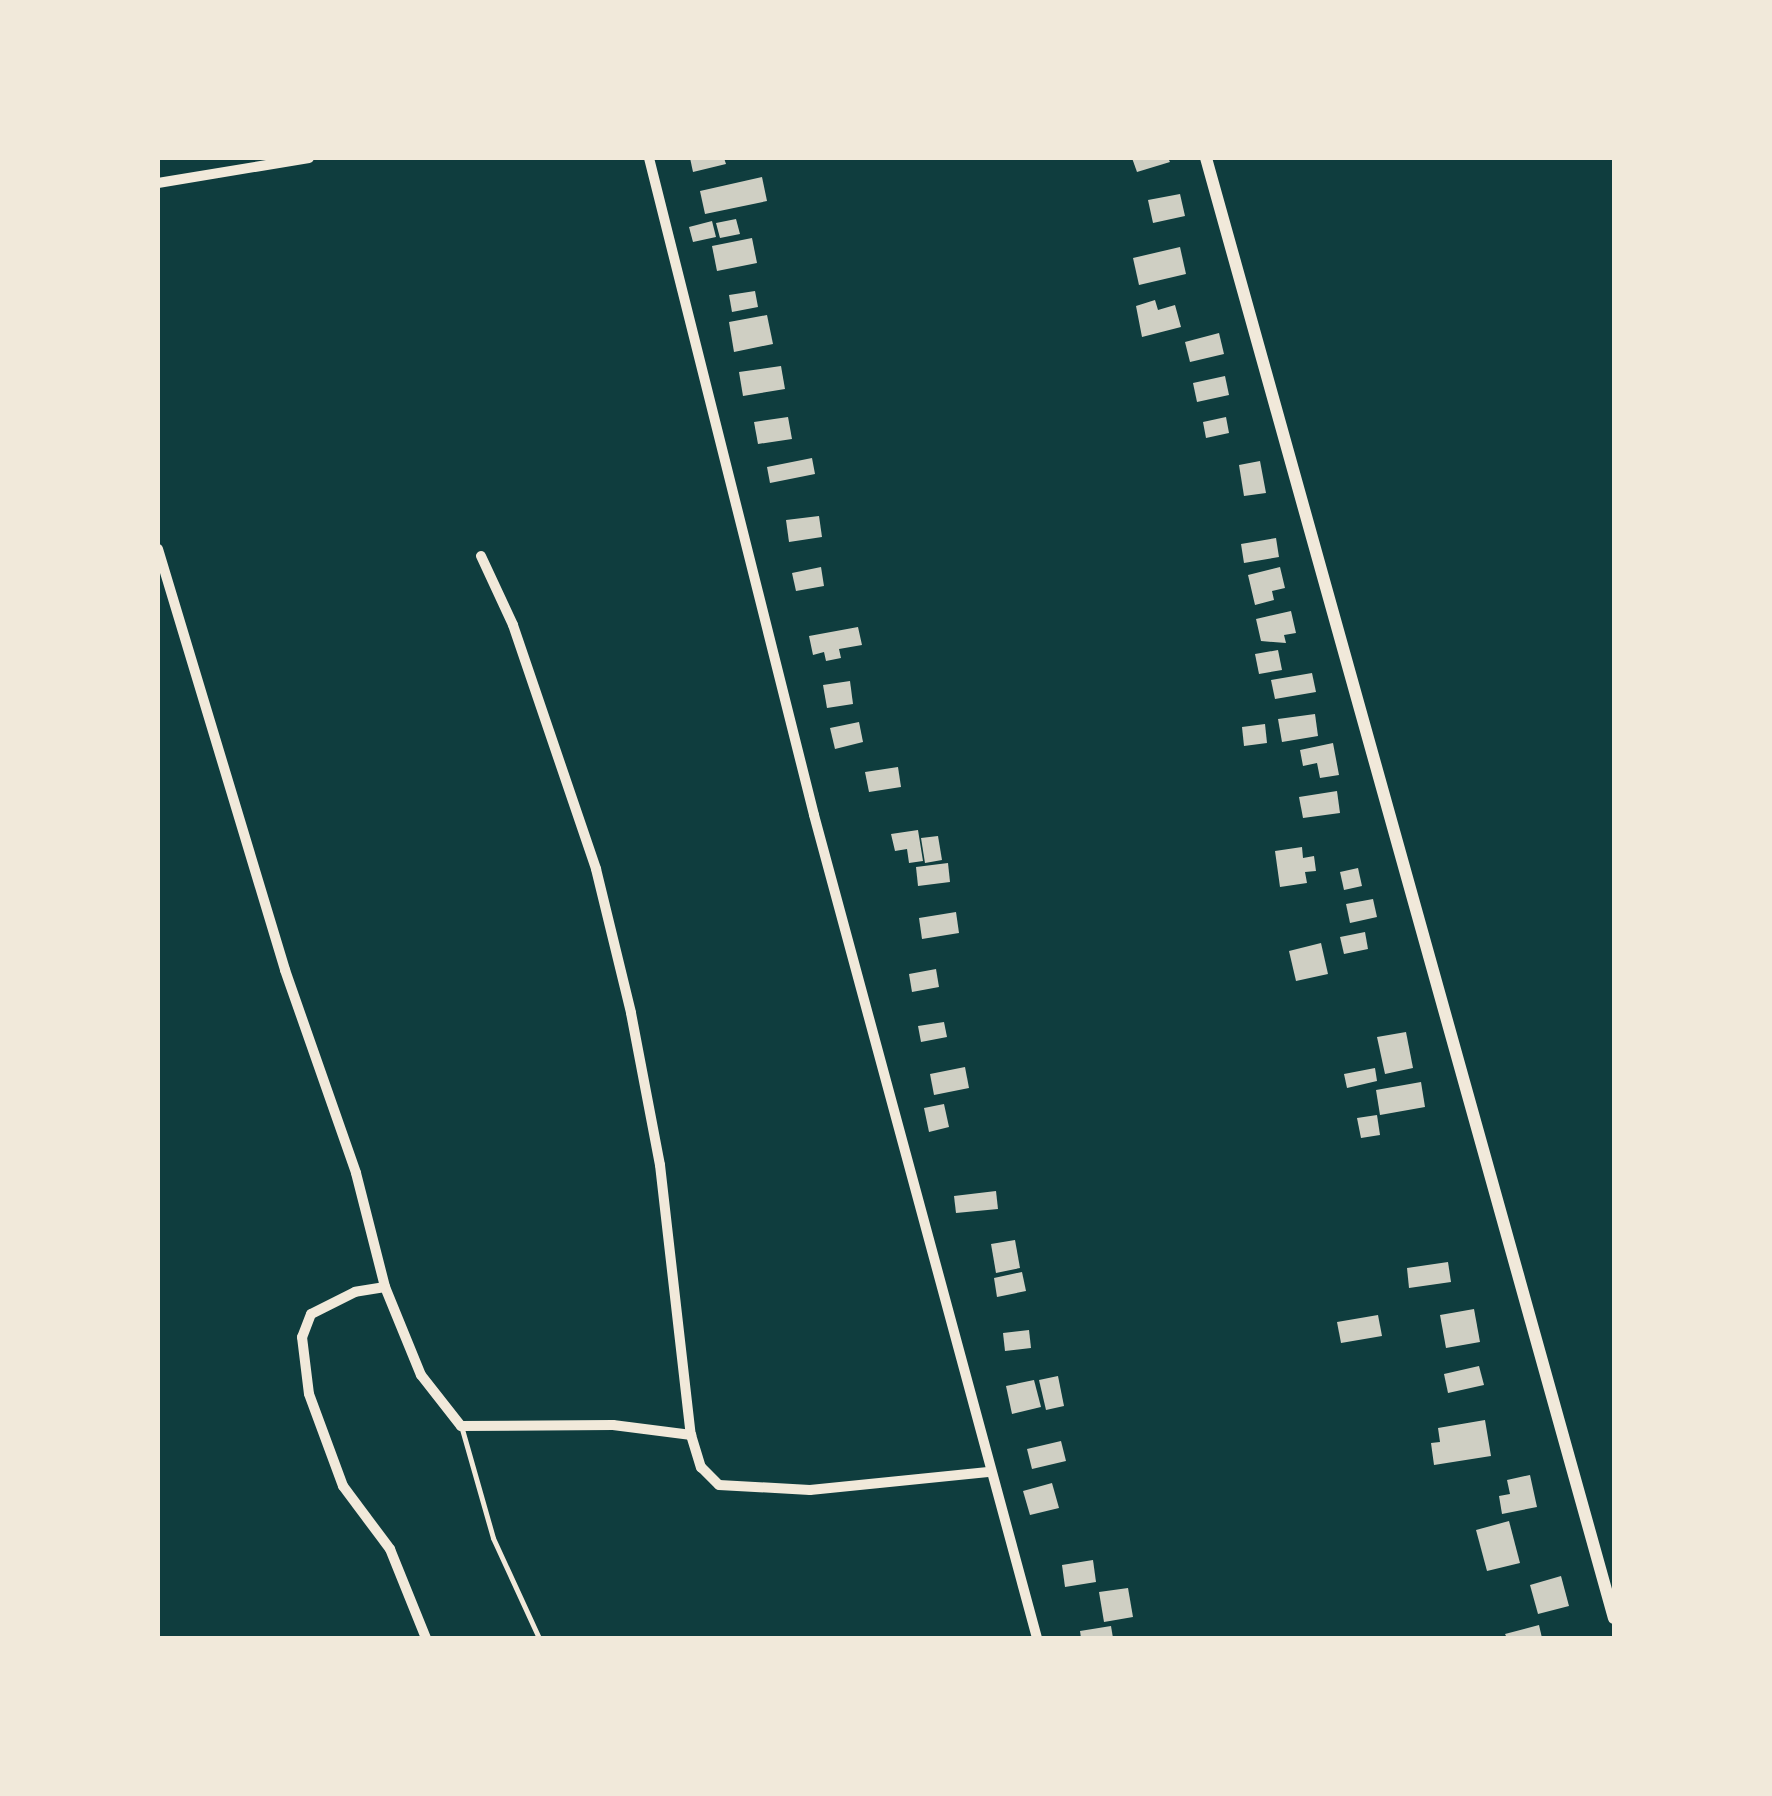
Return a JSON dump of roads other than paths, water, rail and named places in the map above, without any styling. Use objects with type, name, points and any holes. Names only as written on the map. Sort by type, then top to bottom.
[{"type":"street","points":[[158,183],[309,158]]},
{"type":"street","points":[[649,158],[988,1472],[1037,1638]]},
{"type":"street","points":[[1206,158],[1614,1618]]},
{"type":"street","points":[[158,549],[285,970],[356,1172],[385,1287],[420,1375],[461,1426],[613,1426],[691,1435]]},
{"type":"street","points":[[481,556],[513,626],[596,869],[632,1013],[660,1165],[691,1435],[701,1467],[719,1485],[810,1490],[988,1472]]},
{"type":"street","points":[[385,1287],[355,1292],[311,1314],[302,1338],[309,1394],[343,1486],[390,1549],[426,1638]]},
{"type":"lane","points":[[461,1426],[494,1538],[539,1638]]}]
